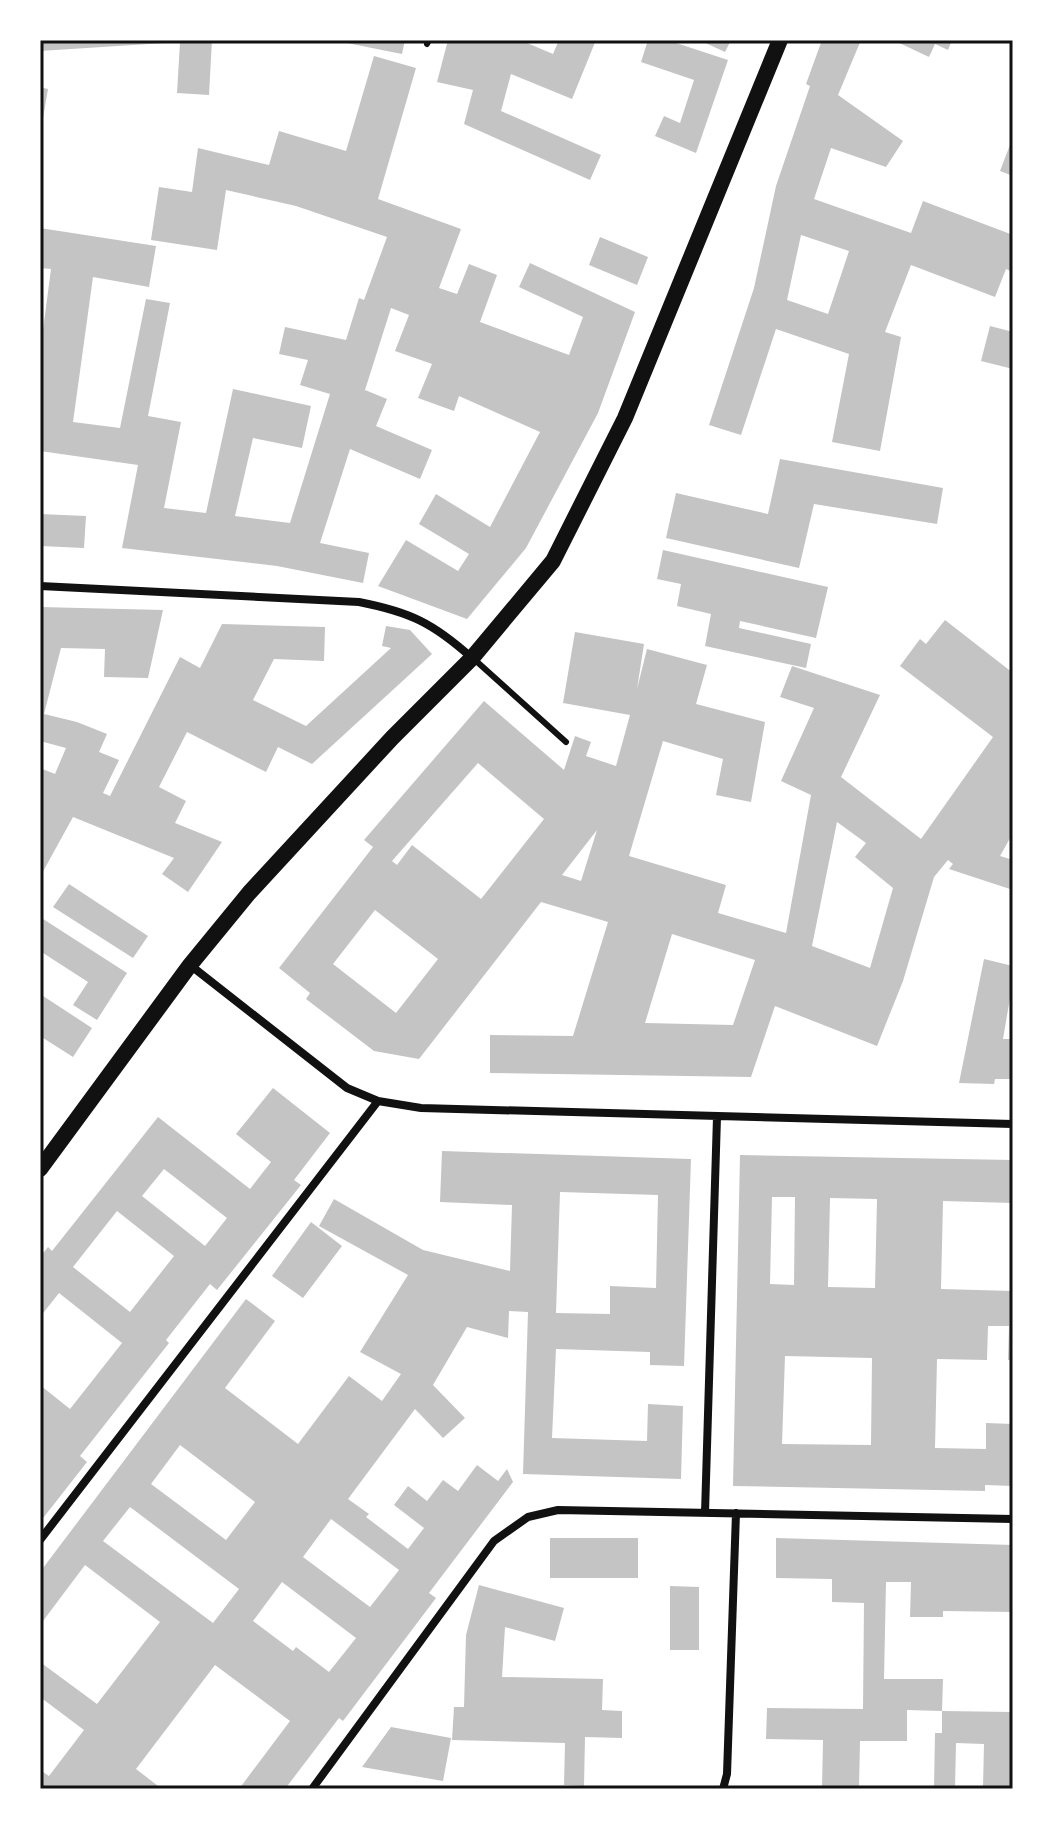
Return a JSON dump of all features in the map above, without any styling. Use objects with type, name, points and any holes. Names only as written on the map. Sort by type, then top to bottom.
[{"type":"main road","points":[[40,1169],[190,965],[280,860],[392,738],[472,658],[553,561],[625,418],[780,40]]},
{"type":"street","points":[[40,586],[359,602],[397,610],[443,632],[472,658]]},
{"type":"street","points":[[190,965],[347,1088],[378,1101],[421,1108],[1013,1124]]},
{"type":"street","points":[[40,1540],[378,1101]]},
{"type":"street","points":[[705,1513],[717,1117]]},
{"type":"street","points":[[312,1789],[494,1541],[528,1517],[558,1510],[1013,1519]]},
{"type":"street","points":[[723,1789],[727,1774],[736,1513]]},
{"type":"lane","points":[[472,658],[566,742]]},
{"type":"building","points":[[40,40],[212,40],[209,95],[177,93],[180,42],[40,51]]},
{"type":"building","points":[[332,40],[405,40],[402,54]]},
{"type":"building","points":[[448,40],[520,40],[553,54],[559,40],[596,40],[572,99],[511,74],[501,111],[601,155],[590,180],[464,124],[473,90],[437,82]]},
{"type":"building","points":[[648,40],[667,40],[728,60],[696,153],[655,136],[664,116],[680,123],[694,80],[641,62]]},
{"type":"building","points":[[699,40],[731,40],[725,52]]},
{"type":"building","points":[[822,40],[861,40],[838,95],[903,141],[886,167],[831,148],[814,199],[911,233],[923,201],[1013,235],[1013,272],[1006,269],[995,297],[911,265],[885,332],[901,337],[880,451],[832,442],[849,354],[776,329],[741,435],[709,425],[754,288],[776,186],[810,86],[806,84]],"holes":[[[801,235],[849,251],[828,314],[787,300]]]},
{"type":"building","points":[[893,40],[952,40],[948,50],[935,44],[929,57]]},
{"type":"building","points":[[374,56],[416,68],[378,199],[461,229],[439,288],[457,294],[469,264],[497,275],[480,322],[569,355],[583,317],[519,287],[530,263],[635,312],[598,413],[526,548],[467,619],[378,586],[406,540],[458,571],[469,554],[419,524],[436,494],[490,527],[540,432],[459,396],[454,411],[418,398],[432,364],[395,351],[409,315],[391,308],[365,390],[387,399],[376,426],[432,450],[420,479],[350,449],[320,543],[369,553],[363,583],[277,566],[122,548],[138,465],[40,451],[40,353],[51,269],[40,268],[40,228],[156,246],[149,287],[93,277],[73,422],[120,428],[146,299],[170,303],[148,416],[181,422],[164,508],[206,513],[233,389],[311,406],[302,448],[253,438],[235,516],[290,523],[330,394],[300,385],[308,360],[279,354],[285,327],[346,340],[359,298],[364,300],[387,237],[296,206],[226,190],[217,250],[151,240],[159,187],[192,192],[198,148],[269,165],[279,131],[346,151]]},
{"type":"building","points":[[40,87],[48,89],[42,124],[40,124]]},
{"type":"building","points":[[1013,137],[1013,176],[1000,171]]},
{"type":"building","points":[[600,237],[648,257],[637,285],[589,265]]},
{"type":"building","points":[[990,326],[1013,332],[1013,369],[981,361]]},
{"type":"building","points":[[780,459],[943,488],[937,524],[814,504],[799,568],[666,538],[676,493],[768,514]]},
{"type":"building","points":[[40,514],[86,516],[84,548],[40,546]]},
{"type":"building","points":[[663,550],[828,587],[816,638],[740,621],[739,628],[811,644],[806,668],[705,646],[711,614],[677,606],[681,584],[657,579]]},
{"type":"building","points":[[40,607],[163,610],[148,678],[104,677],[105,649],[61,648],[44,714],[107,734],[99,752],[119,760],[103,793],[110,796],[180,657],[200,668],[222,624],[325,627],[324,661],[274,659],[253,700],[306,726],[391,648],[382,646],[386,626],[410,630],[432,654],[312,764],[278,747],[266,772],[187,732],[159,787],[186,801],[175,823],[222,842],[188,892],[162,874],[174,858],[73,817],[40,877],[40,768],[55,774],[66,748],[40,741]]},
{"type":"building","points":[[945,620],[1013,673],[1013,833],[1000,856],[1013,860],[1013,890],[949,869],[953,864],[948,860],[934,877],[903,981],[877,1046],[775,1006],[751,1077],[490,1073],[490,1035],[573,1036],[608,922],[541,902],[419,1059],[374,1051],[306,999],[310,993],[279,968],[373,847],[364,840],[484,701],[564,770],[575,736],[591,742],[586,756],[616,766],[630,715],[563,703],[575,632],[644,644],[637,689],[647,649],[707,665],[696,704],[765,722],[751,802],[716,795],[723,759],[663,741],[629,856],[726,885],[718,913],[786,933],[811,795],[781,781],[814,708],[780,697],[792,666],[880,695],[841,777],[921,839],[993,737],[900,666],[920,639],[926,644]],"holes":[[[478,763],[544,819],[481,899],[412,845],[397,865],[392,861]],[[837,822],[866,843],[855,857],[893,888],[870,968],[812,946]],[[597,830],[581,881],[562,875]],[[375,910],[438,959],[396,1013],[333,964]],[[672,934],[755,960],[733,1025],[645,1023]]]},
{"type":"building","points":[[69,884],[148,936],[133,958],[53,907]]},
{"type":"building","points":[[40,917],[127,973],[97,1020],[73,1005],[88,982],[40,951]]},
{"type":"building","points":[[984,959],[1013,966],[1013,999],[1010,998],[1003,1039],[1013,1039],[1013,1079],[995,1079],[994,1084],[959,1083]]},
{"type":"building","points":[[40,994],[92,1028],[73,1057],[40,1036]]},
{"type":"building","points":[[273,1088],[330,1133],[294,1180],[301,1185],[217,1290],[210,1284],[166,1340],[169,1343],[80,1456],[87,1462],[40,1522],[40,1385],[70,1409],[122,1343],[59,1293],[40,1317],[40,1257],[48,1247],[52,1251],[158,1117],[250,1189],[271,1162],[236,1134]],"holes":[[[164,1169],[227,1218],[205,1246],[142,1196]],[[117,1211],[174,1256],[130,1312],[73,1267]]]},
{"type":"building","points":[[442,1151],[691,1159],[684,1366],[650,1365],[650,1352],[556,1349],[552,1438],[647,1441],[648,1404],[683,1406],[681,1479],[523,1474],[528,1312],[509,1311],[508,1338],[467,1327],[433,1385],[465,1418],[443,1438],[415,1409],[348,1499],[408,1549],[424,1528],[394,1505],[408,1486],[427,1501],[443,1480],[458,1491],[477,1465],[498,1481],[507,1469],[513,1482],[429,1593],[436,1598],[343,1721],[339,1718],[285,1789],[239,1789],[290,1721],[215,1665],[136,1769],[162,1789],[40,1789],[40,1770],[49,1776],[84,1730],[40,1697],[40,1662],[97,1704],[160,1622],[85,1565],[40,1625],[40,1572],[246,1299],[275,1321],[225,1388],[298,1444],[349,1376],[382,1401],[401,1374],[360,1352],[408,1275],[319,1226],[334,1199],[423,1250],[510,1271],[512,1205],[440,1202]],"holes":[[[560,1192],[658,1195],[656,1288],[610,1286],[610,1314],[556,1313]],[[180,1445],[255,1502],[226,1540],[151,1484]],[[130,1507],[239,1589],[213,1623],[103,1541]],[[331,1519],[399,1570],[370,1607],[303,1557]],[[282,1582],[356,1638],[329,1672],[296,1647],[293,1651],[253,1621]]]},
{"type":"building","points":[[740,1155],[1013,1160],[1013,1203],[943,1201],[941,1289],[1013,1291],[1013,1360],[1008,1360],[1009,1326],[988,1326],[987,1360],[937,1359],[935,1448],[986,1449],[986,1423],[1013,1424],[1013,1486],[985,1485],[985,1491],[733,1486]],"holes":[[[772,1197],[795,1197],[794,1285],[770,1284]],[[830,1198],[877,1199],[875,1288],[828,1287]],[[785,1356],[872,1358],[871,1445],[782,1444]]]},
{"type":"building","points":[[311,1222],[342,1246],[303,1298],[272,1276]]},
{"type":"building","points":[[550,1538],[638,1538],[638,1578],[550,1578]]},
{"type":"building","points":[[776,1538],[1013,1545],[1013,1612],[943,1611],[943,1617],[910,1617],[911,1582],[886,1582],[884,1679],[943,1679],[942,1711],[907,1710],[907,1741],[860,1741],[859,1789],[822,1789],[823,1740],[766,1739],[767,1708],[863,1709],[864,1603],[832,1602],[832,1579],[776,1578]]},
{"type":"building","points":[[479,1585],[564,1608],[555,1641],[505,1627],[502,1677],[603,1679],[602,1710],[622,1711],[622,1738],[585,1737],[584,1786],[564,1785],[565,1743],[452,1740],[454,1707],[464,1707],[466,1635]]},
{"type":"building","points":[[670,1586],[699,1587],[699,1650],[670,1650]]},
{"type":"building","points":[[942,1711],[1013,1712],[1013,1789],[983,1788],[984,1744],[956,1743],[955,1789],[934,1789],[935,1733],[942,1733]]},
{"type":"building","points":[[391,1727],[451,1738],[443,1781],[362,1767]]}]
